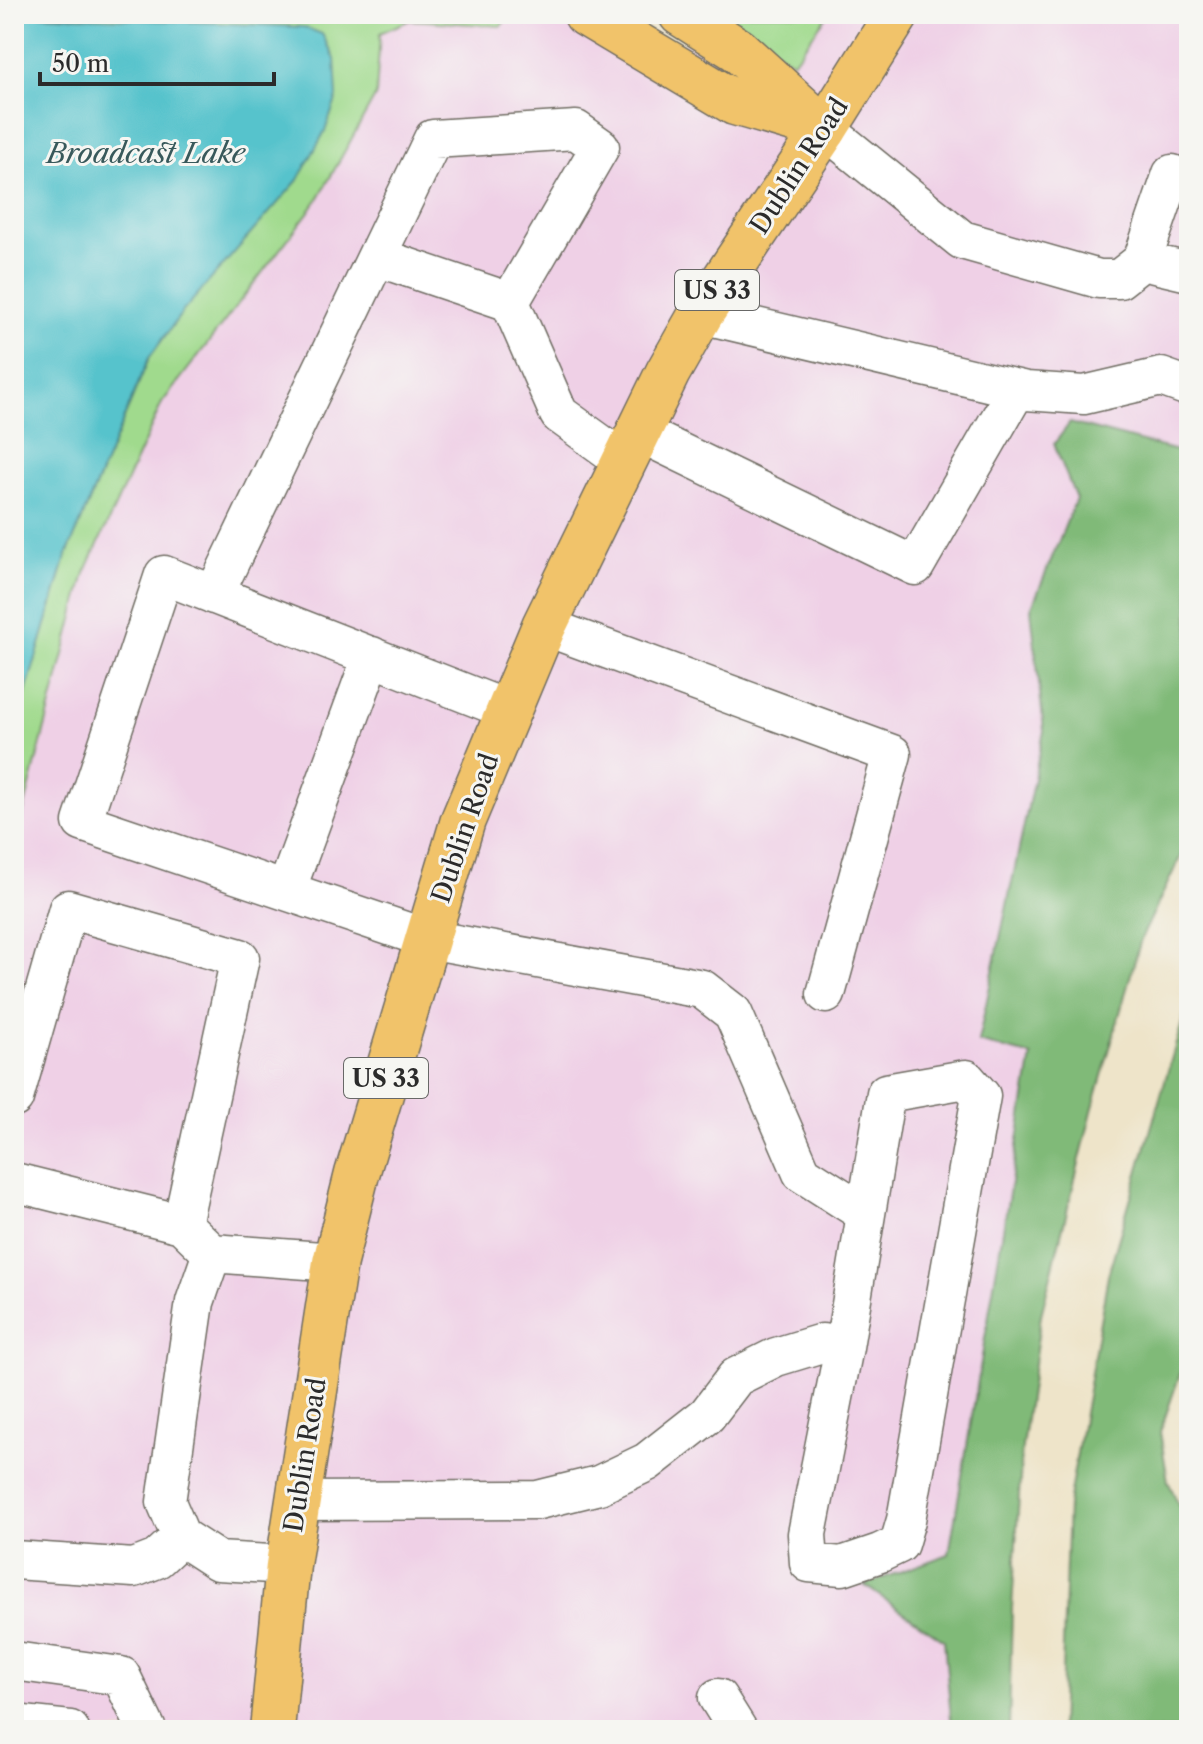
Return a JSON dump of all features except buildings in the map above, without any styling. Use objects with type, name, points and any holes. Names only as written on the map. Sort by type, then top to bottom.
[{"type":"main road","points":[[586,14],[735,103],[825,129]]},
{"type":"main road","points":[[681,14],[738,50],[825,129]]},
{"type":"main road","name":"Dublin Road","points":[[272,1730],[288,1565],[335,1262],[357,1174],[463,820],[544,626],[668,372],[701,314],[825,129],[897,14]]},
{"type":"lane","points":[[825,129],[962,240],[1099,279],[1119,279],[1142,261],[1172,174],[1189,181]]},
{"type":"lane","points":[[214,595],[433,139],[576,130],[600,147],[510,302]]},
{"type":"lane","points":[[377,257],[510,302],[559,414],[915,566],[1017,389]]},
{"type":"lane","points":[[1142,261],[1189,272]]},
{"type":"lane","points":[[701,314],[1017,389],[1084,395],[1161,377],[1189,387]]},
{"type":"lane","points":[[508,710],[164,575],[82,822],[428,939],[702,989],[733,1013],[802,1173],[866,1214]]},
{"type":"lane","points":[[544,626],[892,754],[826,994]]},
{"type":"lane","points":[[286,891],[372,656]]},
{"type":"lane","points":[[14,1098],[68,909],[240,958],[182,1224]]},
{"type":"lane","points":[[966,1079],[981,1096],[906,1520],[899,1544],[842,1566],[809,1563],[807,1534],[844,1347],[886,1093],[966,1079]]},
{"type":"lane","points":[[14,1182],[182,1224],[212,1253],[335,1262]]},
{"type":"lane","points":[[212,1253],[195,1302],[166,1502],[181,1537],[218,1561],[288,1565]]},
{"type":"lane","points":[[298,1501],[538,1500],[599,1485],[647,1462],[683,1434],[707,1415],[736,1377],[776,1357],[822,1343],[844,1347]]},
{"type":"lane","points":[[14,1560],[134,1568],[157,1559],[181,1537]]},
{"type":"lane","points":[[14,1661],[121,1676],[147,1730]]},
{"type":"lane","points":[[14,1724],[70,1730]]},
{"type":"shaded area","points":[[828,14],[1189,14],[1189,454],[1070,423],[1054,444],[1076,499],[1031,609],[1044,731],[978,1041],[1032,1056],[949,1554],[944,1640],[952,1730],[14,1730],[14,848],[85,573],[162,403],[317,201],[376,95],[380,32],[410,20],[501,26],[510,15],[793,62]]},
{"type":"green space","points":[[35,14],[510,15],[501,26],[410,20],[380,33],[376,95],[317,201],[162,403],[85,573],[14,848],[14,732],[66,557],[149,358],[183,311],[157,22]]},
{"type":"green space","points":[[720,14],[828,14],[793,62]]},
{"type":"green space","points":[[1070,423],[1189,454],[1189,839],[1141,939],[1092,1111],[1041,1315],[1022,1447],[1012,1608],[1009,1730],[952,1730],[944,1640],[864,1585],[949,1554],[1032,1056],[978,1042],[1044,731],[1031,609],[1076,499],[1054,444]]},
{"type":"green space","points":[[1189,999],[1189,1348],[1160,1432],[1168,1481],[1189,1528],[1189,1730],[1060,1730],[1068,1505],[1108,1275]]},
{"type":"water","name":"Broadcast Lake","points":[[14,14],[304,27],[322,34],[335,59],[337,97],[325,131],[298,180],[183,311],[149,358],[66,557],[14,732]]}]
